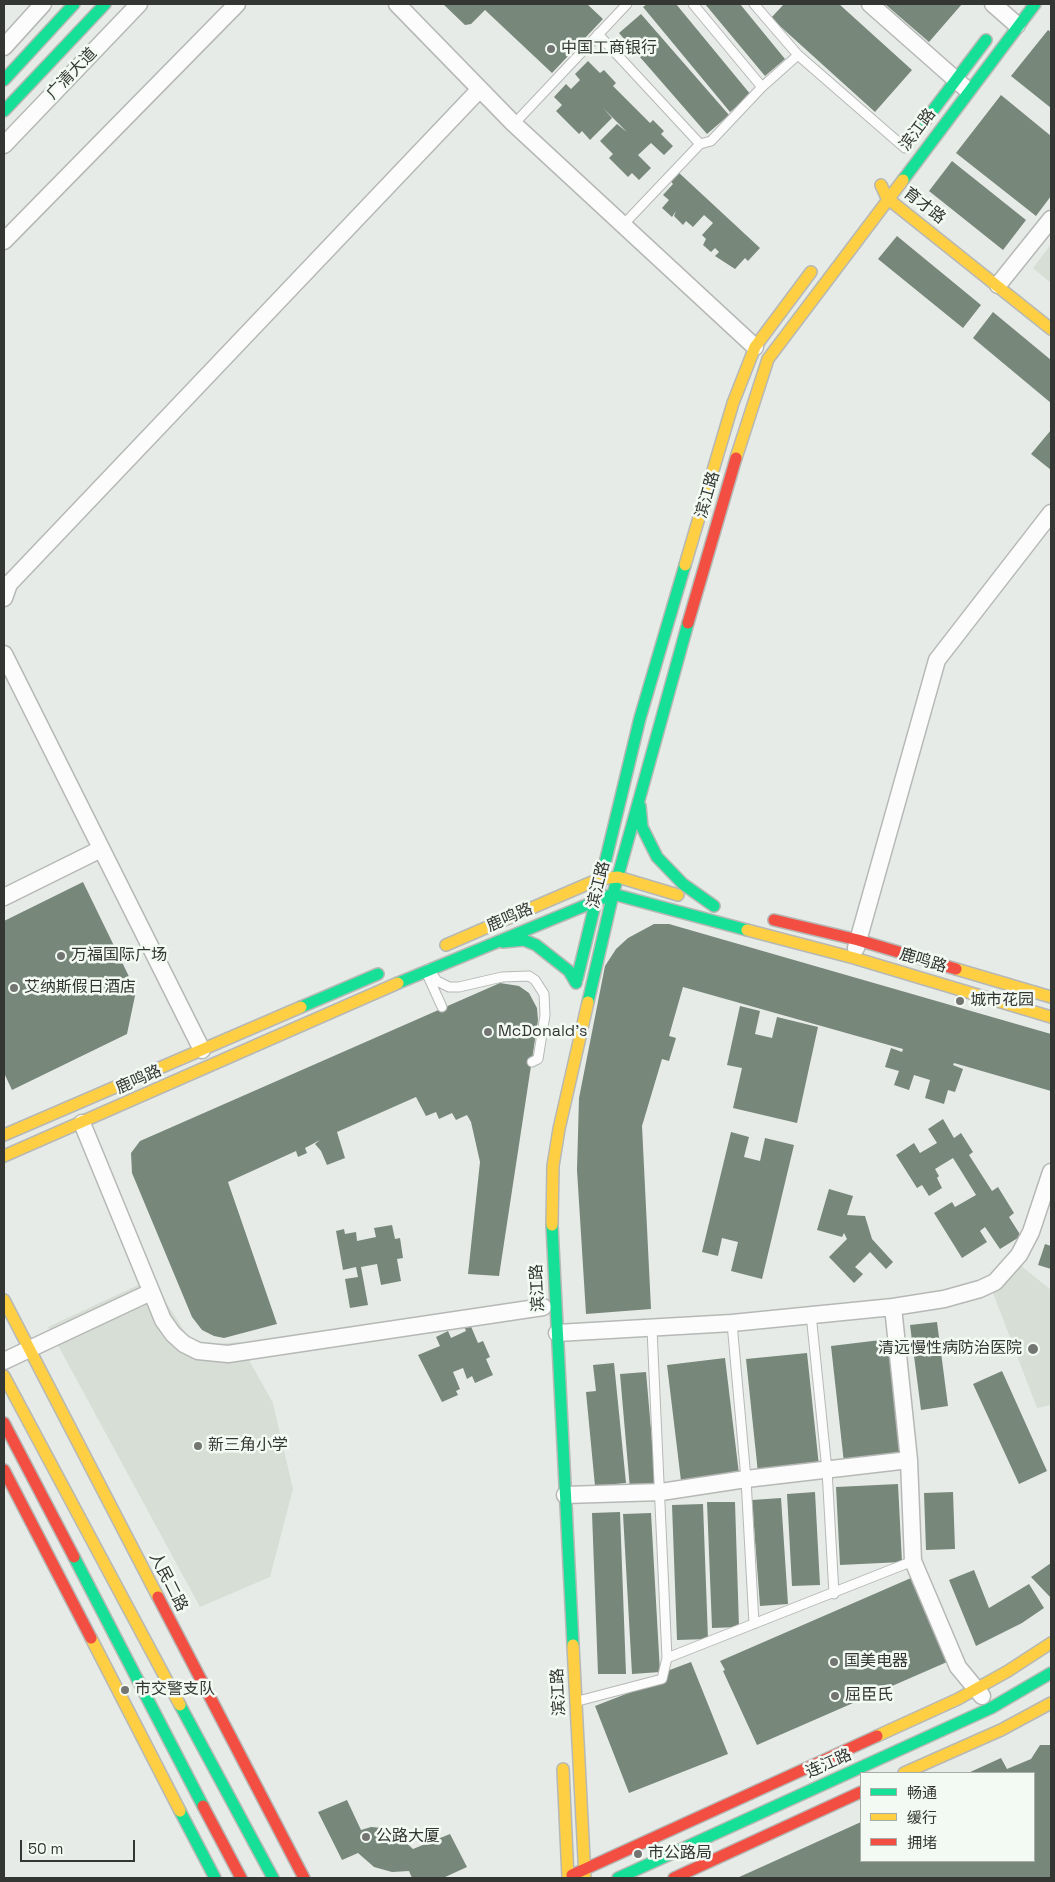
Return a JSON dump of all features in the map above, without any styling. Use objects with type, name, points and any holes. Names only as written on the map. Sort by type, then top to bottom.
[{"type":"main road","points":[[4,80],[74,4]]},
{"type":"main road","name":"广清大道","points":[[4,111],[105,4]]},
{"type":"main road","name":"滨江路","points":[[908,144],[955,80],[1006,19],[1035,4]]},
{"type":"main road","name":"滨江路","points":[[585,1873],[551,1206],[553,1166],[559,1129],[613,894],[639,793],[748,418],[768,359],[887,198],[899,190],[968,90],[1006,19]]},
{"type":"main road","name":"育才路","points":[[899,190],[880,183],[887,198],[1005,277],[1051,329]]},
{"type":"main road","name":"滨江路","points":[[487,946],[518,940],[530,942],[569,970],[575,987],[599,879],[640,718],[733,403],[755,347],[820,260]]},
{"type":"main road","name":"鹿鸣路","points":[[437,949],[599,879],[618,877],[719,907],[683,884],[657,856],[642,827],[639,793]]},
{"type":"main road","name":"鹿鸣路","points":[[4,1156],[427,970],[613,894],[854,958],[1051,1018]]},
{"type":"main road","name":"鹿鸣路","points":[[762,917],[858,940],[1051,997]]},
{"type":"main road","name":"鹿鸣路","points":[[4,1135],[391,968]]},
{"type":"main road","name":"人民二路","points":[[4,1300],[304,1878]]},
{"type":"main road","points":[[4,1376],[272,1878]]},
{"type":"main road","points":[[4,1422],[241,1878]]},
{"type":"main road","points":[[4,1470],[215,1878]]},
{"type":"main road","points":[[562,1759],[567,1878],[585,1873],[976,1689],[1051,1643]]},
{"type":"main road","name":"连江路","points":[[618,1878],[992,1708],[1051,1673]]},
{"type":"main road","points":[[906,1772],[976,1741],[1051,1703]]},
{"type":"main road","points":[[933,1772],[968,1757],[976,1741]]},
{"type":"main road","points":[[674,1878],[860,1792]]},
{"type":"main road","points":[[699,1878],[860,1805]]},
{"type":"street","points":[[4,47],[43,4]]},
{"type":"street","name":"广清大道","points":[[4,145],[139,4]]},
{"type":"street","points":[[4,241],[237,4]]},
{"type":"street","points":[[397,4],[514,124],[755,347]]},
{"type":"street","points":[[870,4],[968,90]]},
{"type":"street","points":[[993,4],[1006,19]]},
{"type":"street","points":[[4,598],[9,584],[480,89]]},
{"type":"street","points":[[1005,277],[1051,218]]},
{"type":"street","points":[[854,958],[937,660],[1051,513]]},
{"type":"street","points":[[4,654],[202,1050]]},
{"type":"street","points":[[4,897],[101,849]]},
{"type":"street","points":[[82,1123],[163,1320],[173,1334],[184,1344],[198,1351],[228,1354],[543,1307]]},
{"type":"street","points":[[557,1333],[732,1323],[893,1307],[967,1293],[995,1282],[1012,1265],[1025,1246],[1051,1172]]},
{"type":"street","points":[[4,1361],[152,1292]]},
{"type":"street","points":[[893,1307],[909,1460],[914,1561],[958,1667],[992,1708]]},
{"type":"street","points":[[565,1495],[661,1492],[746,1479],[909,1460]]},
{"type":"lane","points":[[514,124],[627,4]]},
{"type":"lane","points":[[692,4],[762,87]]},
{"type":"lane","points":[[754,4],[798,55],[908,144]]},
{"type":"lane","points":[[598,34],[700,144]]},
{"type":"lane","points":[[623,225],[700,144],[711,141],[762,87],[798,55]]},
{"type":"lane","points":[[427,970],[442,1007]]},
{"type":"lane","points":[[427,970],[438,982],[449,987],[460,987],[502,977],[529,976],[535,980],[544,994],[545,1015],[538,1059],[532,1062]]},
{"type":"lane","points":[[811,1314],[828,1470],[834,1594]]},
{"type":"lane","points":[[732,1323],[746,1479],[754,1624]]},
{"type":"lane","points":[[576,1702],[662,1679],[667,1658],[661,1492],[652,1329]]},
{"type":"lane","points":[[667,1658],[914,1561]]},
{"type":"shaded area","points":[[1051,244],[1051,283],[1033,268]]},
{"type":"shaded area","name":"清远慢性病防治医院","points":[[1019,1264],[1051,1290],[1051,1405],[1037,1408],[993,1293]]},
{"type":"shaded area","name":"新三角小学","points":[[151,1279],[194,1346],[239,1342],[273,1403],[293,1489],[270,1577],[200,1607],[48,1327]]},
{"type":"building","name":"中国工商银行","points":[[443,4],[587,4],[603,19],[552,73],[485,10],[471,24],[465,25]]},
{"type":"building","points":[[647,4],[676,4],[751,95],[730,112],[643,7]]},
{"type":"building","points":[[705,4],[740,4],[785,59],[765,76]]},
{"type":"building","points":[[784,4],[839,4],[912,70],[875,112],[771,18]]},
{"type":"building","points":[[885,4],[962,4],[929,42]]},
{"type":"building","points":[[641,14],[729,115],[707,134],[619,33]]},
{"type":"building","points":[[1048,30],[1051,32],[1051,108],[1011,76]]},
{"type":"building","points":[[588,61],[600,73],[604,70],[616,83],[613,86],[650,123],[653,120],[664,131],[661,134],[673,146],[664,155],[651,143],[638,155],[651,168],[639,180],[632,173],[628,177],[609,158],[613,154],[600,141],[617,124],[627,132],[603,108],[612,118],[590,140],[582,131],[579,134],[556,111],[562,105],[554,97],[566,84],[571,89],[580,80],[575,74]]},
{"type":"building","points":[[1001,95],[1051,136],[1051,196],[1036,216],[956,153]]},
{"type":"building","points":[[952,161],[1026,220],[1003,250],[929,191]]},
{"type":"building","points":[[677,171],[760,248],[748,261],[745,258],[735,269],[715,256],[719,252],[715,248],[711,252],[703,245],[706,239],[702,235],[713,223],[704,215],[693,227],[686,221],[683,225],[674,216],[676,211],[672,217],[662,208],[669,200],[663,195],[673,184],[669,179]]},
{"type":"building","points":[[897,236],[981,305],[963,328],[878,259]]},
{"type":"building","points":[[993,312],[1051,360],[1051,403],[973,338]]},
{"type":"building","points":[[1051,430],[1051,470],[1031,454]]},
{"type":"building","name":"万福国际广场","points":[[83,882],[136,991],[127,1034],[12,1090],[4,1073],[4,921]]},
{"type":"building","points":[[654,924],[669,924],[1051,1034],[1051,1091],[954,1063],[953,1065],[963,1069],[955,1092],[948,1090],[944,1104],[925,1098],[930,1080],[914,1075],[909,1090],[894,1085],[899,1071],[885,1067],[891,1048],[902,1052],[903,1049],[683,987],[669,1036],[676,1038],[669,1061],[662,1059],[642,1126],[651,1309],[586,1314],[577,1170],[579,1098],[605,966],[616,949],[628,938]]},
{"type":"building","points":[[500,983],[519,986],[529,993],[537,1008],[538,1020],[499,1276],[468,1274],[480,1162],[471,1122],[467,1115],[456,1120],[452,1113],[439,1119],[436,1112],[426,1116],[416,1097],[337,1132],[345,1158],[327,1165],[321,1151],[315,1144],[320,1140],[305,1148],[307,1153],[298,1157],[296,1151],[228,1182],[277,1324],[224,1338],[214,1336],[202,1330],[192,1317],[132,1173],[131,1153],[140,1141]]},
{"type":"building","points":[[740,1006],[760,1011],[755,1034],[772,1038],[777,1017],[818,1027],[797,1123],[733,1108],[742,1068],[727,1065]]},
{"type":"building","points":[[943,1119],[954,1138],[961,1133],[973,1152],[969,1155],[992,1191],[998,1187],[1014,1213],[1009,1217],[1021,1236],[1000,1249],[985,1227],[980,1231],[987,1242],[962,1258],[934,1213],[952,1202],[955,1207],[976,1195],[953,1158],[935,1169],[942,1188],[929,1196],[922,1185],[917,1188],[896,1155],[914,1143],[920,1153],[937,1143],[928,1129]]},
{"type":"building","points":[[731,1132],[749,1137],[744,1157],[760,1161],[765,1138],[794,1145],[762,1279],[731,1271],[738,1242],[722,1238],[718,1256],[702,1252]]},
{"type":"building","points":[[829,1189],[853,1196],[847,1215],[865,1216],[872,1239],[893,1262],[886,1269],[870,1252],[855,1267],[863,1274],[854,1283],[829,1257],[847,1239],[844,1233],[842,1237],[817,1230]]},
{"type":"building","points":[[392,1225],[395,1239],[400,1238],[403,1258],[397,1259],[401,1281],[381,1285],[377,1264],[361,1267],[368,1305],[350,1308],[345,1279],[358,1277],[356,1267],[343,1270],[336,1231],[344,1229],[345,1234],[356,1232],[357,1241],[376,1237],[374,1228]]},
{"type":"building","points":[[1045,1244],[1051,1246],[1051,1269],[1038,1265]]},
{"type":"building","points":[[937,1322],[948,1406],[921,1410],[910,1325]]},
{"type":"building","points":[[470,1324],[478,1343],[483,1341],[490,1357],[486,1359],[493,1375],[475,1383],[472,1376],[467,1379],[463,1368],[453,1372],[460,1389],[456,1391],[458,1395],[442,1402],[418,1355],[440,1346],[436,1337],[448,1331],[451,1338],[466,1331],[464,1326]]},
{"type":"building","points":[[889,1339],[903,1456],[844,1463],[831,1346]]},
{"type":"building","points":[[807,1353],[819,1466],[758,1473],[746,1359]]},
{"type":"building","points":[[725,1358],[739,1474],[681,1481],[667,1365]]},
{"type":"building","points":[[614,1363],[626,1483],[595,1486],[586,1392],[596,1391],[593,1365]]},
{"type":"building","points":[[1002,1371],[1047,1471],[1019,1484],[973,1384]]},
{"type":"building","points":[[646,1372],[656,1487],[630,1489],[620,1374]]},
{"type":"building","points":[[898,1484],[902,1562],[840,1565],[836,1487]]},
{"type":"building","points":[[815,1492],[820,1585],[792,1586],[787,1494]]},
{"type":"building","points":[[953,1492],[955,1549],[926,1550],[924,1493]]},
{"type":"building","points":[[781,1498],[788,1604],[760,1606],[752,1500]]},
{"type":"building","points":[[707,1502],[735,1502],[739,1627],[712,1628]]},
{"type":"building","points":[[703,1504],[708,1639],[677,1640],[672,1505]]},
{"type":"building","points":[[620,1512],[626,1674],[598,1674],[592,1513]]},
{"type":"building","points":[[651,1513],[660,1672],[632,1674],[623,1514]]},
{"type":"building","points":[[1051,1563],[1051,1598],[1031,1577]]},
{"type":"building","points":[[974,1570],[989,1608],[1029,1584],[1044,1608],[1022,1623],[976,1646],[949,1580]]},
{"type":"building","name":"国美电器","points":[[911,1578],[947,1662],[757,1745],[720,1661]]},
{"type":"building","points":[[691,1662],[728,1754],[629,1793],[595,1706],[662,1680],[667,1671]]},
{"type":"building","points":[[1040,1745],[1051,1745],[1051,1878],[737,1878],[860,1822],[860,1862],[1035,1862],[1035,1772],[970,1772],[1001,1758],[1007,1769],[1031,1759]]},
{"type":"building","name":"公路大厦","points":[[347,1800],[361,1830],[371,1827],[383,1828],[397,1834],[413,1849],[450,1834],[467,1867],[443,1878],[412,1878],[409,1871],[392,1872],[374,1867],[358,1853],[342,1860],[318,1812]]},
{"type":"traffic: fast","points":[[4,80],[74,4]]},
{"type":"traffic: fast","points":[[4,111],[105,4]]},
{"type":"traffic: fast","points":[[903,180],[1035,4]]},
{"type":"traffic: fast","points":[[925,121],[986,40]]},
{"type":"traffic: fast","points":[[577,979],[640,718],[685,565]]},
{"type":"traffic: fast","points":[[588,1002],[613,894],[688,623]]},
{"type":"traffic: fast","points":[[640,806],[642,827],[657,857],[683,884],[714,906]]},
{"type":"traffic: fast","points":[[398,983],[613,894],[747,930]]},
{"type":"traffic: fast","points":[[503,942],[524,940],[536,945],[569,971],[576,983]]},
{"type":"traffic: fast","points":[[301,1007],[378,974]]},
{"type":"traffic: fast","points":[[552,1225],[573,1645]]},
{"type":"traffic: fast","points":[[74,1557],[203,1806]]},
{"type":"traffic: fast","points":[[618,1878],[991,1708],[1051,1673]]},
{"type":"traffic: fast","points":[[180,1705],[273,1878]]},
{"type":"traffic: fast","points":[[180,1811],[215,1878]]},
{"type":"traffic: slow","points":[[736,458],[768,359],[903,180]]},
{"type":"traffic: slow","points":[[881,185],[887,198],[1051,329]]},
{"type":"traffic: slow","points":[[685,565],[733,403],[755,347],[811,272]]},
{"type":"traffic: slow","points":[[446,945],[599,879],[618,877],[678,895]]},
{"type":"traffic: slow","points":[[747,930],[854,958],[1051,1017]]},
{"type":"traffic: slow","points":[[956,969],[1051,997]]},
{"type":"traffic: slow","points":[[4,1156],[398,983]]},
{"type":"traffic: slow","points":[[552,1225],[553,1166],[559,1129],[588,1002]]},
{"type":"traffic: slow","points":[[4,1135],[301,1007]]},
{"type":"traffic: slow","points":[[4,1300],[158,1597]]},
{"type":"traffic: slow","points":[[4,1376],[180,1705]]},
{"type":"traffic: slow","points":[[91,1638],[180,1811]]},
{"type":"traffic: slow","points":[[877,1736],[958,1699],[1008,1671],[1051,1643]]},
{"type":"traffic: slow","points":[[573,1645],[585,1878]]},
{"type":"traffic: slow","points":[[906,1772],[1001,1730],[1051,1703]]},
{"type":"traffic: slow","points":[[563,1769],[568,1878]]},
{"type":"traffic: jam","points":[[688,623],[736,458]]},
{"type":"traffic: jam","points":[[774,920],[858,940],[956,969]]},
{"type":"traffic: jam","points":[[4,1423],[74,1557]]},
{"type":"traffic: jam","points":[[4,1470],[91,1638]]},
{"type":"traffic: jam","points":[[158,1597],[304,1878]]},
{"type":"traffic: jam","points":[[572,1875],[877,1736]]},
{"type":"traffic: jam","points":[[674,1878],[860,1792]]},
{"type":"traffic: jam","points":[[203,1806],[241,1878]]},
{"type":"place","name":"中国工商银行","points":[[551,49]]},
{"type":"place","name":"万福国际广场","points":[[61,956]]},
{"type":"place","name":"艾纳斯假日酒店","points":[[14,988]]},
{"type":"place","name":"城市花园","points":[[960,1001]]},
{"type":"place","name":"McDonald's","points":[[488,1032]]},
{"type":"place","name":"清远慢性病防治医院","points":[[1033,1349]]},
{"type":"place","name":"新三角小学","points":[[198,1446]]},
{"type":"place","name":"国美电器","points":[[834,1662]]},
{"type":"place","name":"市交警支队","points":[[125,1690]]},
{"type":"place","name":"屈臣氏","points":[[835,1696]]},
{"type":"place","name":"公路大厦","points":[[366,1837]]},
{"type":"place","name":"市公路局","points":[[638,1854]]}]
